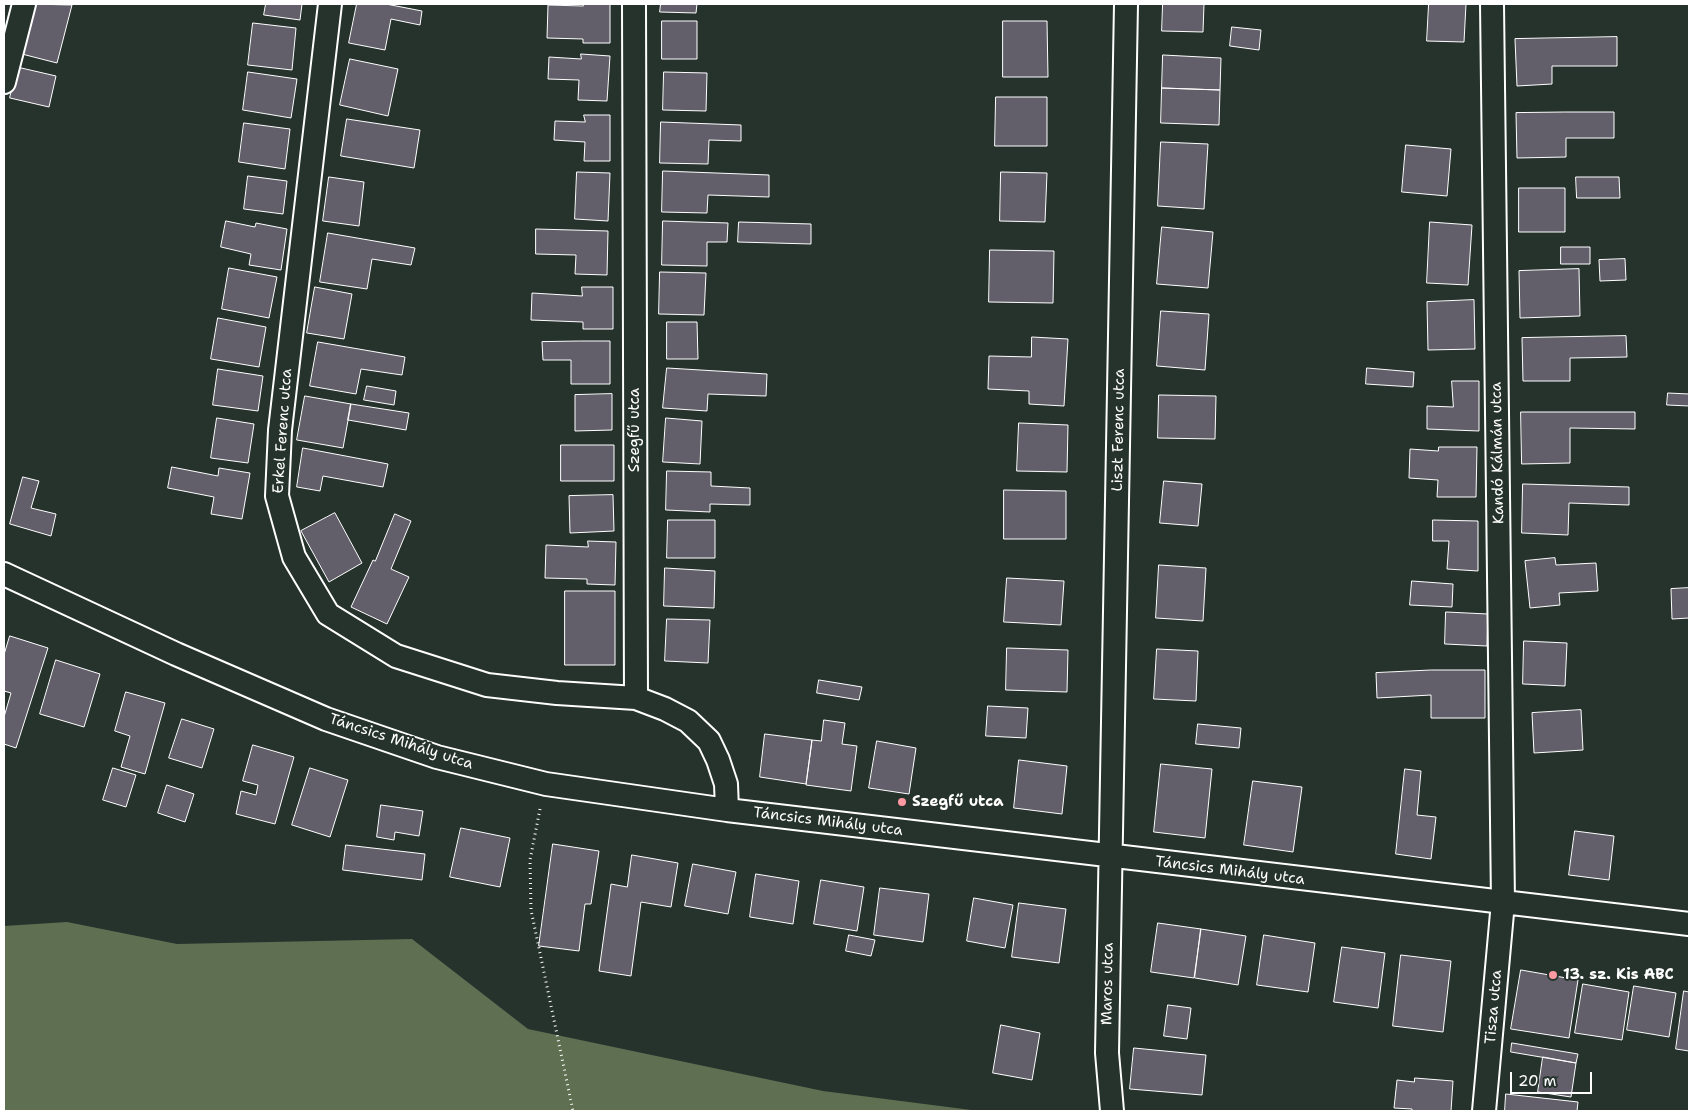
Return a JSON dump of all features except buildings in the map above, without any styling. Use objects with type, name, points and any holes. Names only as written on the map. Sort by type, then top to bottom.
[{"type":"street","points":[[4,82],[24,4]]},
{"type":"street","name":"Erkel Ferenc utca","points":[[330,4],[280,430],[277,496],[294,557],[328,614],[396,656],[487,685],[557,693],[636,698]]},
{"type":"street","name":"Szegfű utca","points":[[634,4],[636,698]]},
{"type":"street","name":"Liszt Ferenc utca","points":[[1111,857],[1126,4]]},
{"type":"street","name":"Kandó Kálmán utca","points":[[1492,4],[1503,902]]},
{"type":"street","name":"Táncsics Mihály utca","points":[[4,574],[176,654],[326,719],[437,757],[546,784],[727,810],[1689,924]]},
{"type":"street","points":[[636,698],[688,722],[708,741],[718,760],[726,784],[727,810]]},
{"type":"street","name":"Maros utca","points":[[1111,857],[1107,1053],[1112,1111]]},
{"type":"street","name":"Tisza utca","points":[[1484,1111],[1503,902]]},
{"type":"path","points":[[546,784],[530,860],[531,910],[573,1111]]},
{"type":"green space","points":[[67,922],[177,944],[412,939],[528,1029],[823,1091],[979,1111],[4,1111],[4,926]]},
{"type":"place","name":"Szegfű utca","points":[[902,802]]},
{"type":"place","name":"13. sz. Kis ABC","points":[[1553,975]]}]
